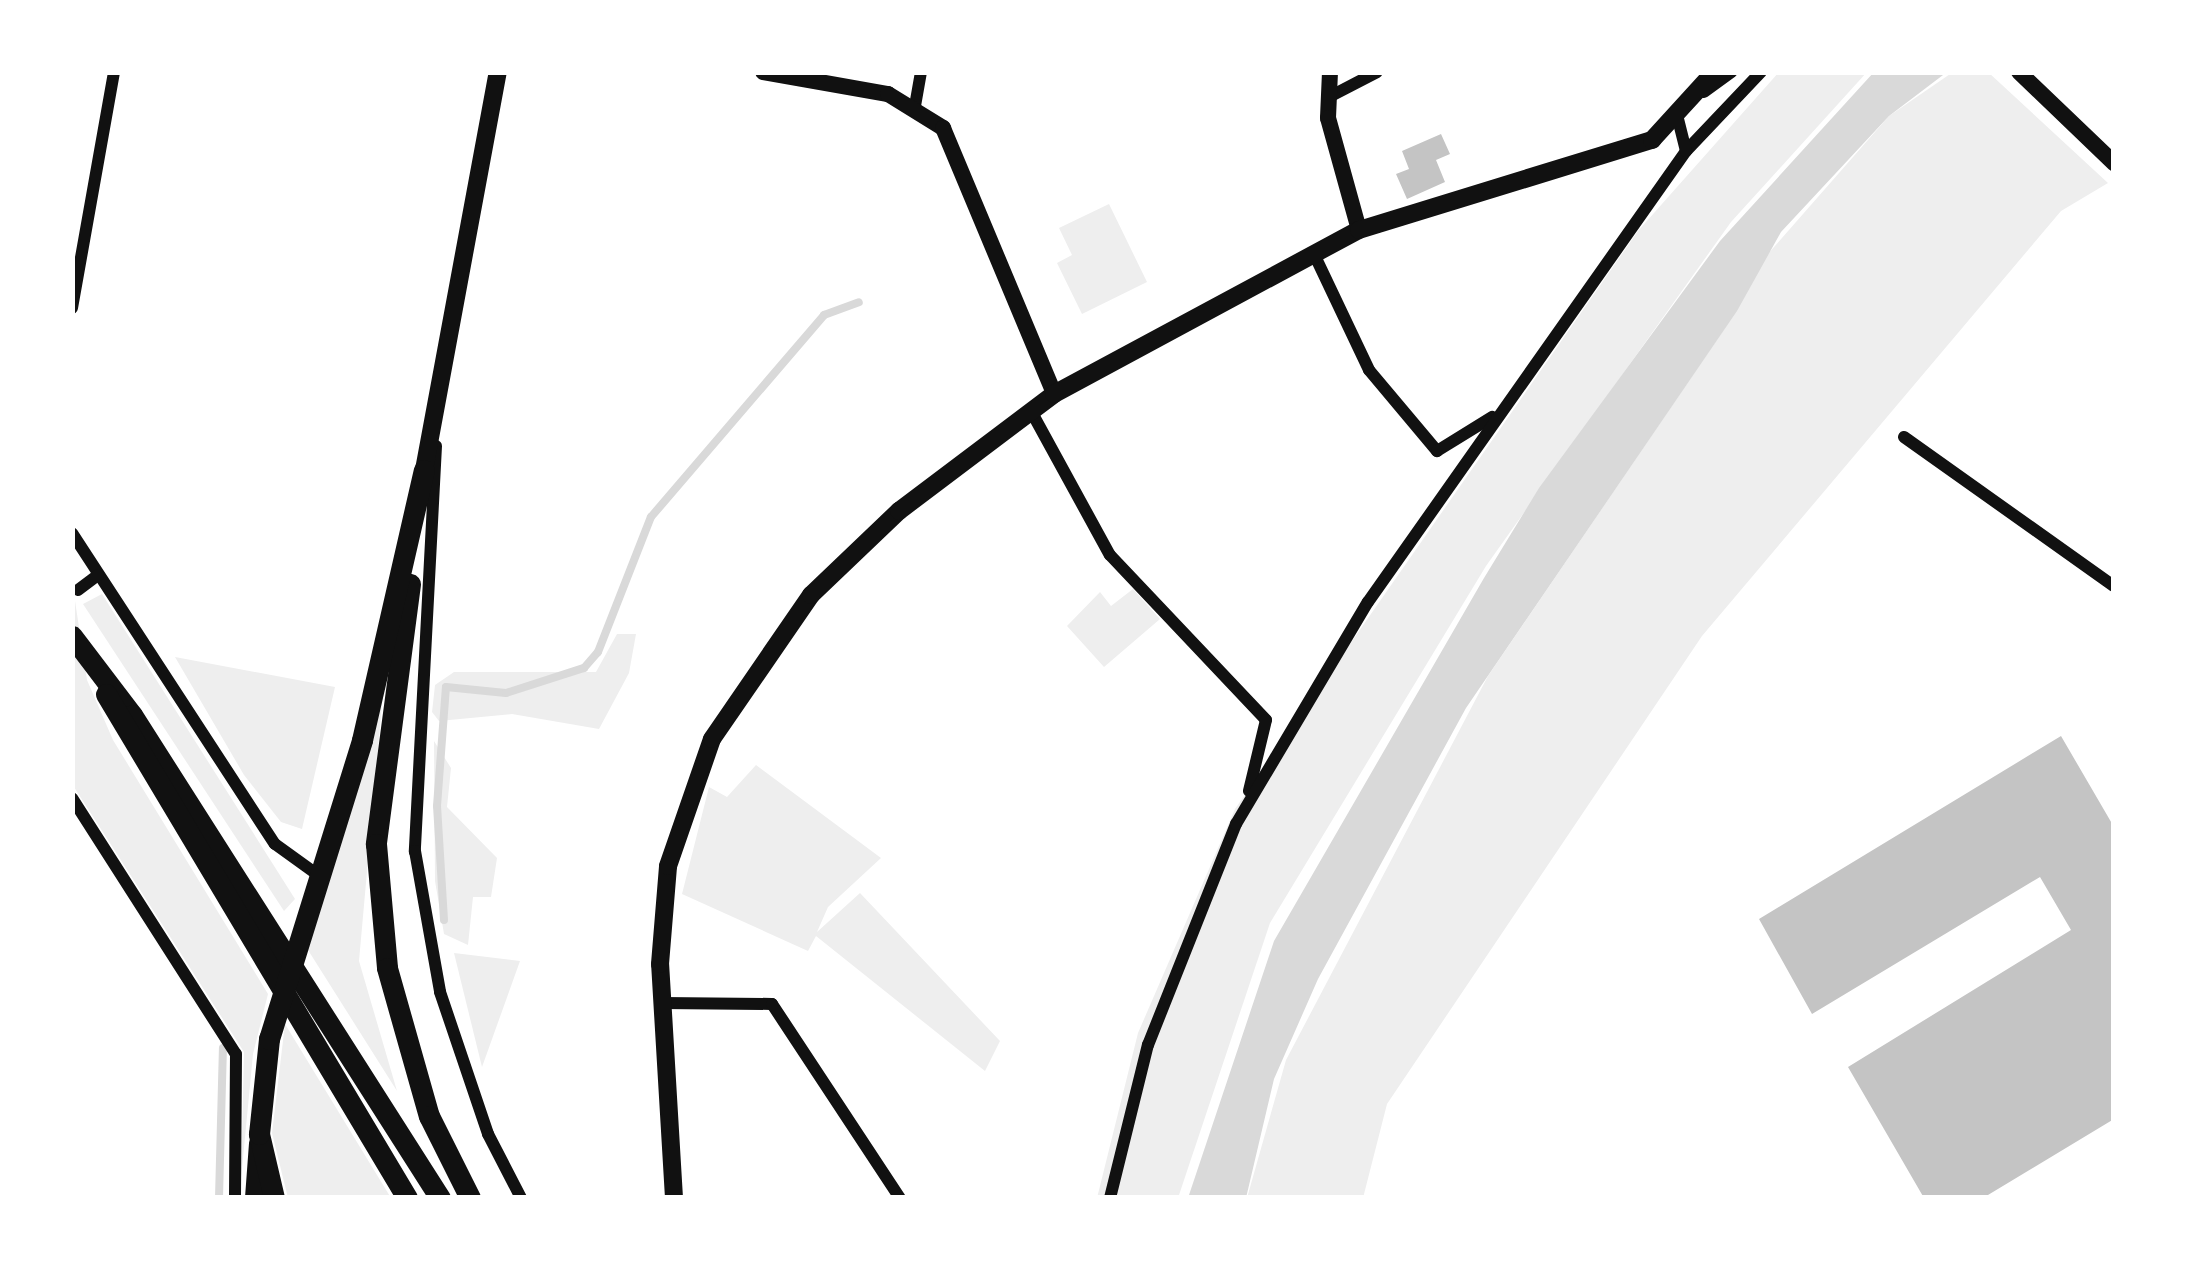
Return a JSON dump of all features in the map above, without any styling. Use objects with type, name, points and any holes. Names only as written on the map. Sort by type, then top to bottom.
[{"type":"highway","points":[[274,1198],[259,1134],[268,1040],[362,740],[424,470]]},
{"type":"highway","points":[[424,470],[376,844],[387,968],[404,1043],[470,1198]]},
{"type":"highway","points":[[72,636],[132,715],[252,925],[292,1012],[407,1198]]},
{"type":"highway","points":[[252,925],[303,989],[440,1198]]},
{"type":"main road","points":[[424,470],[498,72]]},
{"type":"main road","points":[[674,1198],[662,1003],[668,866],[712,739],[811,595],[843,562],[1054,394],[1358,230],[1623,153],[1678,119],[1714,72]]},
{"type":"main road","points":[[254,1198],[259,1134]]},
{"type":"street","points":[[72,308],[114,72]]},
{"type":"street","points":[[763,72],[888,94],[915,106],[944,128],[1054,394]]},
{"type":"street","points":[[915,106],[921,72]]},
{"type":"street","points":[[1330,72],[1329,97],[1358,230]]},
{"type":"street","points":[[1329,97],[1377,72]]},
{"type":"street","points":[[1691,102],[1732,72]]},
{"type":"street","points":[[1244,809],[1363,610],[1498,412],[1686,151],[1761,72]]},
{"type":"street","points":[[2019,72],[2114,163]]},
{"type":"street","points":[[1678,119],[1686,151]]},
{"type":"street","points":[[1314,254],[1369,370],[1437,451],[1498,412]]},
{"type":"street","points":[[436,403],[415,851],[440,992],[488,1134],[521,1198]]},
{"type":"street","points":[[1031,411],[1110,555],[1266,720],[1244,809],[1148,1045],[1110,1198]]},
{"type":"street","points":[[1904,436],[2114,586]]},
{"type":"street","points":[[72,533],[274,844],[318,874]]},
{"type":"street","points":[[78,590],[98,575]]},
{"type":"street","points":[[72,799],[236,1054],[235,1198]]},
{"type":"street","points":[[662,1003],[772,1004],[900,1198]]},
{"type":"shaded area","points":[[1779,72],[1867,72],[1731,222],[1486,566],[1270,923],[1178,1198],[1097,1198],[1138,1033],[1235,809],[1638,231]]},
{"type":"shaded area","points":[[1874,72],[1947,72],[1889,116],[1781,232],[1737,311],[1466,708],[1318,979],[1274,1079],[1246,1198],[1188,1198],[1274,941],[1484,578],[1539,488],[1720,241]]},
{"type":"shaded area","points":[[1953,72],[1988,72],[2108,183],[2061,211],[1702,636],[1387,1104],[1363,1198],[1247,1198],[1286,1060],[1488,676],[1725,328],[1738,288],[1889,116]]},
{"type":"shaded area","points":[[1109,204],[1147,282],[1082,314],[1057,263],[1072,255],[1059,228]]},
{"type":"shaded area","points":[[72,581],[87,680],[113,740],[268,994],[253,1054],[241,1179],[244,1052],[72,784]]},
{"type":"shaded area","points":[[1133,589],[1160,619],[1104,667],[1067,626],[1100,592],[1111,606]]},
{"type":"shaded area","points":[[102,594],[295,899],[284,911],[83,604]]},
{"type":"shaded area","points":[[617,634],[636,634],[629,673],[599,729],[512,714],[439,721],[432,712],[435,685],[454,672],[596,672]]},
{"type":"shaded area","points":[[175,657],[335,687],[302,829],[281,822],[244,775]]},
{"type":"shaded area","points":[[383,693],[359,961],[397,1091],[308,950]]},
{"type":"shaded area","points":[[434,741],[451,768],[447,807],[497,858],[491,897],[473,897],[468,945],[444,934],[435,881]]},
{"type":"shaded area","points":[[756,765],[881,858],[828,907],[817,932],[860,893],[1000,1041],[985,1071],[816,936],[808,951],[682,894],[709,787],[727,797]]},
{"type":"shaded area","points":[[454,953],[520,961],[482,1067]]},
{"type":"shaded area","points":[[285,1024],[391,1198],[288,1198],[272,1133]]},
{"type":"building","points":[[1441,134],[1450,154],[1436,160],[1445,182],[1407,199],[1396,174],[1409,169],[1402,151]]},
{"type":"building","points":[[2061,736],[2114,827],[2114,1119],[1983,1198],[1924,1198],[1848,1067],[2071,930],[2040,877],[1812,1014],[1759,919]]},
{"type":"waterway","points":[[444,920],[437,806],[446,687],[506,693],[584,668],[598,652],[651,517],[824,315],[859,302]]},
{"type":"waterway","points":[[219,1198],[223,1048]]}]
